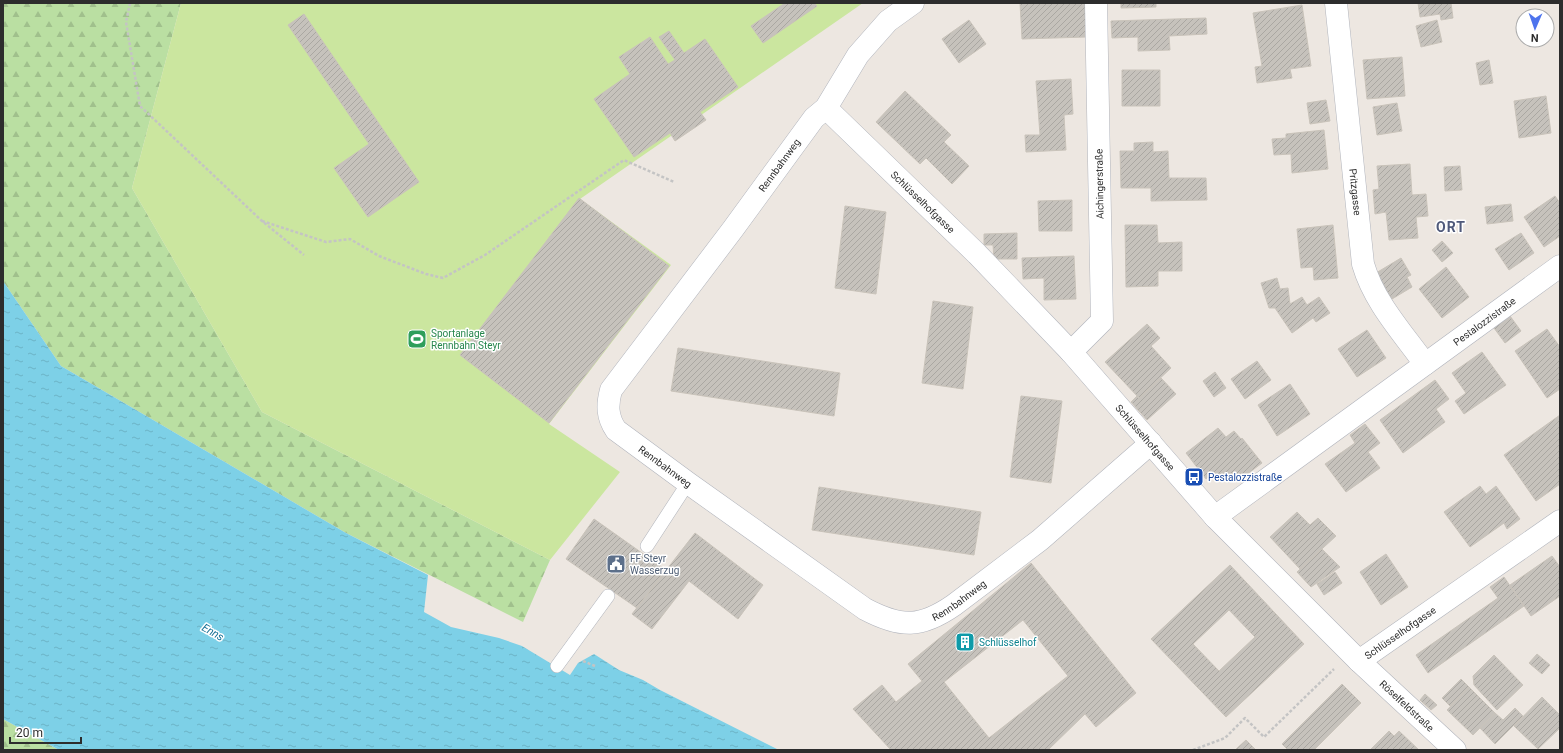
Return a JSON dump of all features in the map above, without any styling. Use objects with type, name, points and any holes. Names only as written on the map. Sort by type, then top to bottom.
[{"type":"street","name":"Rennbahnweg","points":[[913,3],[888,21],[858,55],[826,108],[814,118],[612,390],[608,401],[610,421],[616,430],[865,610],[882,618],[899,622],[926,621],[939,615],[989,580],[1040,540],[1151,443]]},
{"type":"street","name":"Aichingerstraße","points":[[1071,352],[1102,321],[1096,3]]},
{"type":"street","name":"Pritzgasse","points":[[1336,3],[1363,264],[1375,295],[1425,364]]},
{"type":"street","name":"Schlüsselhofgasse","points":[[826,108],[977,254],[1071,352],[1215,517],[1359,661],[1560,521]]},
{"type":"street","name":"Pestalozzistraße","points":[[1215,517],[1560,266]]},
{"type":"street","name":"Röselfeldstraße","points":[[1359,661],[1455,750]]},
{"type":"lane","points":[[647,546],[688,483]]},
{"type":"lane","points":[[558,666],[608,596]]},
{"type":"path","points":[[130,3],[126,22],[140,106],[262,221],[304,255]]},
{"type":"path","points":[[262,221],[326,242],[350,239],[379,256],[426,274],[443,278],[485,255],[624,160],[674,182]]},
{"type":"path","points":[[1193,750],[1225,738],[1245,718],[1264,737],[1333,670],[1359,661]]},
{"type":"green space","points":[[3,3],[181,3],[132,188],[262,412],[550,560],[523,622],[346,533],[61,366],[3,281]]},
{"type":"green space","name":"Sportanlage Rennbahn Steyr","points":[[181,3],[863,3],[580,199],[671,265],[549,424],[620,472],[550,560],[262,412],[132,188]]},
{"type":"green space","points":[[3,719],[59,750],[3,750]]},
{"type":"water","name":"Enns","points":[[3,281],[61,366],[346,533],[428,575],[424,612],[451,627],[499,638],[522,646],[570,675],[578,663],[594,654],[619,670],[643,680],[779,750],[59,750],[3,719]]},
{"type":"building","points":[[785,3],[814,3],[817,6],[763,43],[751,26]]},
{"type":"building","points":[[1020,3],[1085,3],[1086,37],[1022,39]]},
{"type":"building","points":[[1121,3],[1156,3],[1156,7],[1121,8]]},
{"type":"building","points":[[1418,3],[1451,3],[1453,18],[1441,20],[1440,14],[1420,17]]},
{"type":"building","points":[[1302,5],[1311,66],[1290,69],[1292,78],[1257,83],[1255,67],[1262,66],[1253,13]]},
{"type":"building","points":[[304,14],[419,182],[368,217],[334,168],[369,144],[288,25]]},
{"type":"building","points":[[1206,18],[1207,34],[1169,36],[1170,50],[1138,51],[1138,37],[1112,38],[1111,21]]},
{"type":"building","points":[[969,20],[986,44],[959,63],[942,39]]},
{"type":"building","points":[[1437,20],[1442,42],[1421,47],[1416,26]]},
{"type":"building","points":[[669,31],[684,53],[705,39],[738,87],[700,112],[706,120],[675,141],[670,133],[634,157],[594,99],[630,74],[619,57],[650,37],[668,64],[675,60],[659,37]]},
{"type":"building","points":[[1402,57],[1405,96],[1367,99],[1363,60]]},
{"type":"building","points":[[1489,60],[1493,83],[1480,85],[1476,63]]},
{"type":"building","points":[[1122,70],[1160,70],[1160,106],[1122,106]]},
{"type":"building","points":[[1071,79],[1073,114],[1064,115],[1066,150],[1026,152],[1025,135],[1040,135],[1036,81]]},
{"type":"building","points":[[905,91],[951,135],[944,142],[969,166],[952,184],[926,158],[920,164],[876,122]]},
{"type":"building","points":[[1546,96],[1551,133],[1519,138],[1514,101]]},
{"type":"building","points":[[1326,100],[1330,121],[1310,124],[1307,103]]},
{"type":"building","points":[[1397,103],[1402,131],[1377,135],[1373,107]]},
{"type":"building","points":[[1324,130],[1328,169],[1292,173],[1291,154],[1274,155],[1272,139],[1286,138],[1286,134]]},
{"type":"building","points":[[1153,142],[1153,152],[1168,151],[1169,178],[1206,178],[1207,200],[1151,201],[1151,188],[1121,188],[1120,151],[1134,151],[1134,143]]},
{"type":"building","points":[[1410,164],[1412,195],[1426,194],[1428,216],[1416,217],[1418,238],[1389,240],[1386,212],[1375,214],[1373,190],[1379,189],[1377,166]]},
{"type":"building","points":[[1460,166],[1462,190],[1445,191],[1444,167]]},
{"type":"building","points":[[1555,196],[1560,203],[1560,236],[1544,247],[1524,217]]},
{"type":"building","points":[[579,198],[669,266],[549,423],[460,355]]},
{"type":"building","points":[[1072,200],[1072,231],[1039,231],[1038,201]]},
{"type":"building","points":[[1511,204],[1513,221],[1487,224],[1485,207]]},
{"type":"building","points":[[845,206],[886,212],[876,294],[835,288]]},
{"type":"building","points":[[1125,225],[1157,225],[1158,243],[1182,242],[1182,271],[1158,271],[1158,286],[1126,287]]},
{"type":"building","points":[[1333,225],[1338,278],[1314,280],[1313,267],[1301,268],[1297,229]]},
{"type":"building","points":[[1017,233],[1017,259],[994,259],[993,245],[984,245],[984,234]]},
{"type":"building","points":[[1521,233],[1534,253],[1509,270],[1495,249]]},
{"type":"building","points":[[1442,241],[1453,253],[1442,262],[1432,250]]},
{"type":"building","points":[[1074,256],[1076,299],[1044,300],[1044,278],[1023,279],[1022,258]]},
{"type":"building","points":[[1401,258],[1411,275],[1407,277],[1412,287],[1392,299],[1376,273]]},
{"type":"building","points":[[1446,267],[1469,297],[1442,318],[1419,289]]},
{"type":"building","points":[[1277,278],[1280,289],[1288,288],[1290,304],[1302,297],[1307,305],[1319,297],[1330,313],[1316,322],[1313,318],[1292,333],[1275,308],[1269,308],[1261,283]]},
{"type":"building","points":[[933,301],[973,307],[963,389],[922,383]]},
{"type":"building","points":[[1510,316],[1521,331],[1505,343],[1494,328]]},
{"type":"building","points":[[1147,324],[1160,338],[1151,346],[1171,368],[1139,398],[1105,362]]},
{"type":"building","points":[[1547,329],[1560,347],[1560,389],[1547,398],[1515,351]]},
{"type":"building","points":[[1367,330],[1386,358],[1357,377],[1338,349]]},
{"type":"building","points":[[678,348],[840,373],[834,416],[671,391]]},
{"type":"building","points":[[1482,352],[1506,385],[1464,414],[1455,401],[1466,393],[1452,373]]},
{"type":"building","points":[[1257,361],[1271,380],[1245,399],[1231,379]]},
{"type":"building","points":[[1215,372],[1226,388],[1214,397],[1203,381]]},
{"type":"building","points":[[1161,378],[1176,394],[1147,420],[1131,402],[1137,396],[1139,398]]},
{"type":"building","points":[[1435,380],[1449,399],[1436,409],[1445,422],[1403,453],[1380,420]]},
{"type":"building","points":[[1290,384],[1310,414],[1277,436],[1258,405]]},
{"type":"building","points":[[1021,396],[1062,401],[1051,483],[1010,477]]},
{"type":"building","points":[[1560,415],[1560,484],[1536,501],[1504,455]]},
{"type":"building","points":[[1365,424],[1380,443],[1368,452],[1380,468],[1346,492],[1325,464],[1355,443],[1350,435]]},
{"type":"building","points":[[1218,428],[1226,437],[1234,431],[1241,439],[1242,438],[1262,463],[1238,481],[1232,473],[1222,482],[1214,472],[1206,479],[1186,453]]},
{"type":"building","points":[[1480,486],[1486,494],[1496,486],[1520,519],[1507,529],[1504,523],[1470,547],[1444,512]]},
{"type":"building","points":[[819,487],[981,512],[974,555],[812,530]]},
{"type":"building","points":[[1297,512],[1310,525],[1318,518],[1336,536],[1300,569],[1270,537]]},
{"type":"building","name":"FF Steyr Wasserzug","points":[[594,519],[666,570],[637,608],[566,559]]},
{"type":"building","points":[[695,533],[763,585],[738,619],[689,581],[652,629],[632,614]]},
{"type":"building","points":[[1322,549],[1340,567],[1311,587],[1297,572]]},
{"type":"building","points":[[1386,554],[1408,587],[1381,605],[1360,572]]},
{"type":"building","points":[[1552,556],[1560,567],[1560,596],[1531,616],[1510,585]]},
{"type":"building","name":"Schlüsselhof","points":[[1031,563],[1136,693],[1096,727],[1085,714],[1048,750],[891,750],[853,709],[882,685],[896,702],[922,681],[908,664]],"holes":[[[1023,620],[1068,676],[989,738],[944,682]]]},
{"type":"building","points":[[1230,565],[1304,644],[1226,717],[1151,639]],"holes":[[[1229,610],[1255,637],[1219,671],[1193,644]]]},
{"type":"building","points":[[1335,572],[1342,583],[1324,595],[1317,584]]},
{"type":"building","points":[[1504,577],[1524,606],[1428,673],[1416,655],[1498,598],[1490,587]]},
{"type":"building","points":[[1537,654],[1550,665],[1542,674],[1529,663]]},
{"type":"building","points":[[1494,655],[1523,685],[1497,710],[1474,685],[1473,676]]},
{"type":"building","points":[[1461,679],[1469,687],[1450,706],[1442,698]]},
{"type":"building","points":[[1342,684],[1361,703],[1314,750],[1288,750],[1282,744]]},
{"type":"building","points":[[1469,687],[1495,713],[1473,735],[1447,710]]},
{"type":"building","points":[[1425,694],[1437,705],[1431,710],[1420,700]]},
{"type":"building","points":[[1542,697],[1560,715],[1560,728],[1538,749],[1514,726]]},
{"type":"building","points":[[1515,708],[1523,716],[1495,744],[1480,728],[1495,713],[1503,720]]},
{"type":"building","points":[[1389,731],[1394,736],[1399,731],[1419,750],[1372,750],[1371,749]]},
{"type":"building","points":[[1246,740],[1256,750],[1235,750]]},
{"type":"place","name":"Sportanlage Rennbahn Steyr","points":[[417,339]]},
{"type":"place","name":"Pestalozzistraße","points":[[1194,477]]},
{"type":"place","name":"FF Steyr Wasserzug","points":[[616,564]]},
{"type":"place","name":"Schlüsselhof","points":[[965,642]]},
{"type":"district","name":"ORT","points":[[1451,227]]}]
